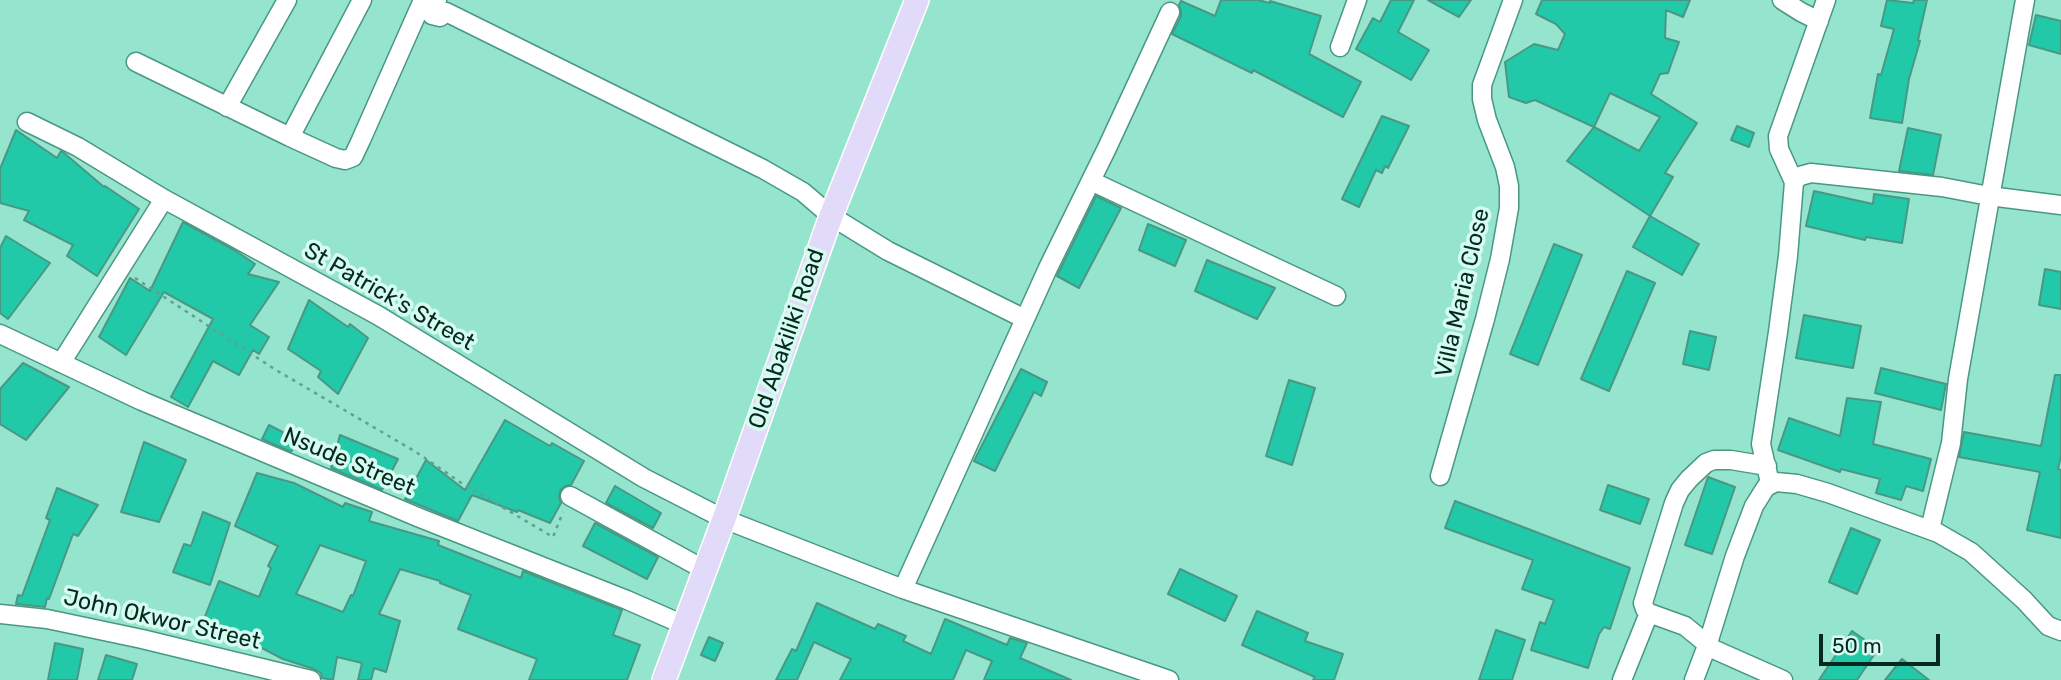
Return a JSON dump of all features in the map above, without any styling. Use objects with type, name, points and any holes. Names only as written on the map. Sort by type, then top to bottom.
[{"type":"main road","name":"Old Abakiliki Road","points":[[664,680],[831,216],[916,0]]},
{"type":"street","points":[[227,107],[287,0]]},
{"type":"street","points":[[290,137],[362,0]]},
{"type":"street","points":[[1340,47],[1357,0]]},
{"type":"street","name":"Villa Maria Close","points":[[1440,476],[1485,319],[1508,216],[1505,167],[1487,120],[1482,85],[1513,0]]},
{"type":"street","points":[[1782,0],[1819,20]]},
{"type":"street","points":[[1694,680],[1735,556],[1769,475],[1760,444],[1779,332],[1794,182],[1779,149],[1778,136],[1826,0]]},
{"type":"street","points":[[1930,529],[1951,443],[1958,379],[2025,0]]},
{"type":"street","points":[[136,62],[290,137],[345,160],[353,157],[429,4],[764,169],[803,192],[831,216],[888,251],[1025,319]]},
{"type":"street","points":[[904,589],[1025,319],[1170,12]]},
{"type":"street","name":"St Patrick's Street","points":[[27,122],[78,147],[164,199],[379,316],[644,478],[724,519],[904,589],[1170,680]]},
{"type":"street","points":[[1794,182],[1800,176],[1811,173],[1942,187],[2061,205]]},
{"type":"street","points":[[1091,181],[1336,296]]},
{"type":"street","points":[[61,363],[164,199]]},
{"type":"street","name":"Nsude Street","points":[[0,334],[142,401],[684,625]]},
{"type":"street","points":[[1783,680],[1713,649],[1685,626],[1649,612],[1643,603],[1670,513],[1680,490],[1699,468],[1714,460],[1731,460],[1784,482],[1828,493],[1930,529],[1970,552],[2054,628],[2061,643]]},
{"type":"street","points":[[570,496],[705,570]]},
{"type":"street","points":[[1622,680],[1649,612]]},
{"type":"street","name":"John Okwor Street","points":[[0,614],[47,619],[311,680]]},
{"type":"path","points":[[121,268],[276,370],[553,537],[570,496]]},
{"type":"building","points":[[1221,0],[1270,1],[1321,16],[1309,54],[1361,82],[1343,117],[1253,70],[1252,73],[1172,34],[1181,16],[1181,1],[1215,16]]},
{"type":"building","points":[[1391,0],[1414,0],[1398,32],[1429,50],[1411,80],[1356,49],[1373,18],[1380,22]]},
{"type":"building","points":[[1428,0],[1471,0],[1459,17]]},
{"type":"building","points":[[1542,0],[1690,0],[1683,17],[1666,10],[1665,38],[1679,42],[1668,73],[1660,74],[1651,94],[1697,123],[1665,173],[1673,177],[1650,216],[1567,161],[1594,127],[1535,100],[1526,103],[1509,97],[1505,62],[1534,44],[1558,50],[1565,34],[1556,24],[1536,14]],"holes":[[[1610,93],[1660,117],[1639,151],[1594,127]]]},
{"type":"building","points":[[1887,0],[1913,3],[1914,0],[1927,0],[1902,123],[1870,118],[1878,74],[1881,75],[1894,29],[1881,26]]},
{"type":"building","points":[[2036,15],[2061,21],[2061,54],[2029,45]]},
{"type":"building","points":[[1382,116],[1409,126],[1388,168],[1385,166],[1382,173],[1376,170],[1359,207],[1342,199]]},
{"type":"building","points":[[1737,126],[1754,133],[1749,147],[1731,140]]},
{"type":"building","points":[[1908,128],[1941,135],[1933,175],[1899,171]]},
{"type":"building","points":[[16,130],[57,158],[61,151],[104,187],[139,209],[97,276],[67,256],[73,245],[24,220],[29,211],[0,203],[0,169]]},
{"type":"building","points":[[1814,191],[1873,204],[1874,194],[1909,199],[1902,243],[1866,237],[1865,240],[1806,226]]},
{"type":"building","points":[[1096,196],[1121,208],[1079,288],[1057,276]]},
{"type":"building","points":[[1650,216],[1699,244],[1682,275],[1633,247]]},
{"type":"building","points":[[183,222],[255,264],[248,274],[279,282],[250,325],[269,337],[259,354],[253,350],[239,375],[213,361],[188,407],[171,397],[213,319],[164,292],[126,355],[99,337],[130,278],[150,291]]},
{"type":"building","points":[[1148,224],[1186,240],[1175,266],[1139,250]]},
{"type":"building","points":[[6,236],[50,263],[8,319],[0,313],[0,248]]},
{"type":"building","points":[[1554,244],[1582,255],[1538,365],[1510,354]]},
{"type":"building","points":[[1207,260],[1275,288],[1257,319],[1195,291]]},
{"type":"building","points":[[2045,269],[2061,272],[2061,309],[2039,305]]},
{"type":"building","points":[[1627,271],[1655,283],[1609,391],[1581,379]]},
{"type":"building","points":[[309,300],[368,338],[338,394],[318,377],[321,371],[288,349]]},
{"type":"building","points":[[1804,315],[1861,326],[1853,368],[1796,358]]},
{"type":"building","points":[[1690,331],[1716,337],[1709,370],[1683,364]]},
{"type":"building","points":[[23,363],[69,387],[26,440],[0,424],[0,389]]},
{"type":"building","points":[[1881,368],[1946,384],[1941,410],[1875,393]]},
{"type":"building","points":[[1021,369],[1047,382],[1041,396],[1034,392],[995,471],[974,461]]},
{"type":"building","points":[[2055,375],[2061,375],[2061,456],[2058,469],[2061,470],[2061,538],[2027,530],[2040,472],[1959,457],[1964,432],[2041,446]]},
{"type":"building","points":[[1289,380],[1315,388],[1292,465],[1266,456]]},
{"type":"building","points":[[1847,398],[1881,402],[1873,444],[1931,459],[1923,491],[1906,486],[1901,500],[1876,493],[1880,479],[1841,469],[1840,472],[1778,450],[1789,418],[1840,436]]},
{"type":"building","points":[[505,420],[550,446],[552,443],[584,461],[571,485],[560,491],[561,503],[550,523],[472,495],[458,521],[405,499],[426,460],[465,490]]},
{"type":"building","points":[[269,425],[298,440],[291,452],[262,439]]},
{"type":"building","points":[[340,435],[398,459],[382,490],[331,468]]},
{"type":"building","points":[[144,442],[186,460],[159,522],[121,512]]},
{"type":"building","points":[[257,473],[294,483],[343,507],[345,503],[372,512],[369,521],[439,541],[438,545],[521,578],[523,571],[622,610],[613,635],[640,645],[627,680],[529,680],[537,659],[458,629],[471,595],[440,581],[400,569],[379,614],[400,621],[386,672],[374,668],[371,680],[358,680],[362,663],[337,657],[333,680],[322,678],[321,673],[314,669],[283,659],[229,631],[227,634],[202,624],[219,581],[259,597],[271,568],[268,566],[278,546],[235,526]],"holes":[[[320,545],[366,561],[353,596],[351,595],[343,612],[296,594]]]},
{"type":"building","points":[[1708,477],[1735,487],[1712,554],[1685,545]]},
{"type":"building","points":[[1608,485],[1649,499],[1640,524],[1600,510]]},
{"type":"building","points":[[615,486],[661,513],[653,528],[606,503]]},
{"type":"building","points":[[57,488],[98,505],[78,536],[73,534],[45,607],[16,604],[18,595],[22,596],[50,520],[46,518]]},
{"type":"building","points":[[1455,501],[1630,568],[1610,629],[1604,627],[1599,634],[1588,668],[1531,650],[1540,622],[1545,624],[1554,600],[1522,589],[1533,560],[1445,528]]},
{"type":"building","points":[[203,512],[230,523],[210,585],[173,572],[184,544],[191,546]]},
{"type":"building","points":[[595,523],[658,557],[647,579],[583,546]]},
{"type":"building","points":[[1851,528],[1880,540],[1857,594],[1829,582]]},
{"type":"building","points":[[1180,569],[1237,596],[1225,621],[1168,594]]},
{"type":"building","points":[[817,603],[875,629],[878,624],[906,636],[903,641],[931,654],[945,619],[1007,645],[1010,638],[1027,643],[1020,658],[1071,680],[984,680],[992,661],[966,650],[953,680],[840,680],[851,659],[814,642],[797,680],[776,680],[792,649],[796,651]]},
{"type":"building","points":[[1257,611],[1308,633],[1305,641],[1343,654],[1334,680],[1313,680],[1315,677],[1242,645]]},
{"type":"building","points":[[1496,630],[1525,640],[1512,680],[1479,680]]},
{"type":"building","points":[[1852,631],[1878,649],[1857,680],[1819,680]]},
{"type":"building","points":[[709,637],[723,643],[715,661],[701,655]]},
{"type":"building","points":[[55,643],[83,649],[77,680],[48,680]]},
{"type":"building","points":[[106,655],[137,664],[132,680],[98,680]]},
{"type":"building","points":[[1902,659],[1929,680],[1885,680]]}]
